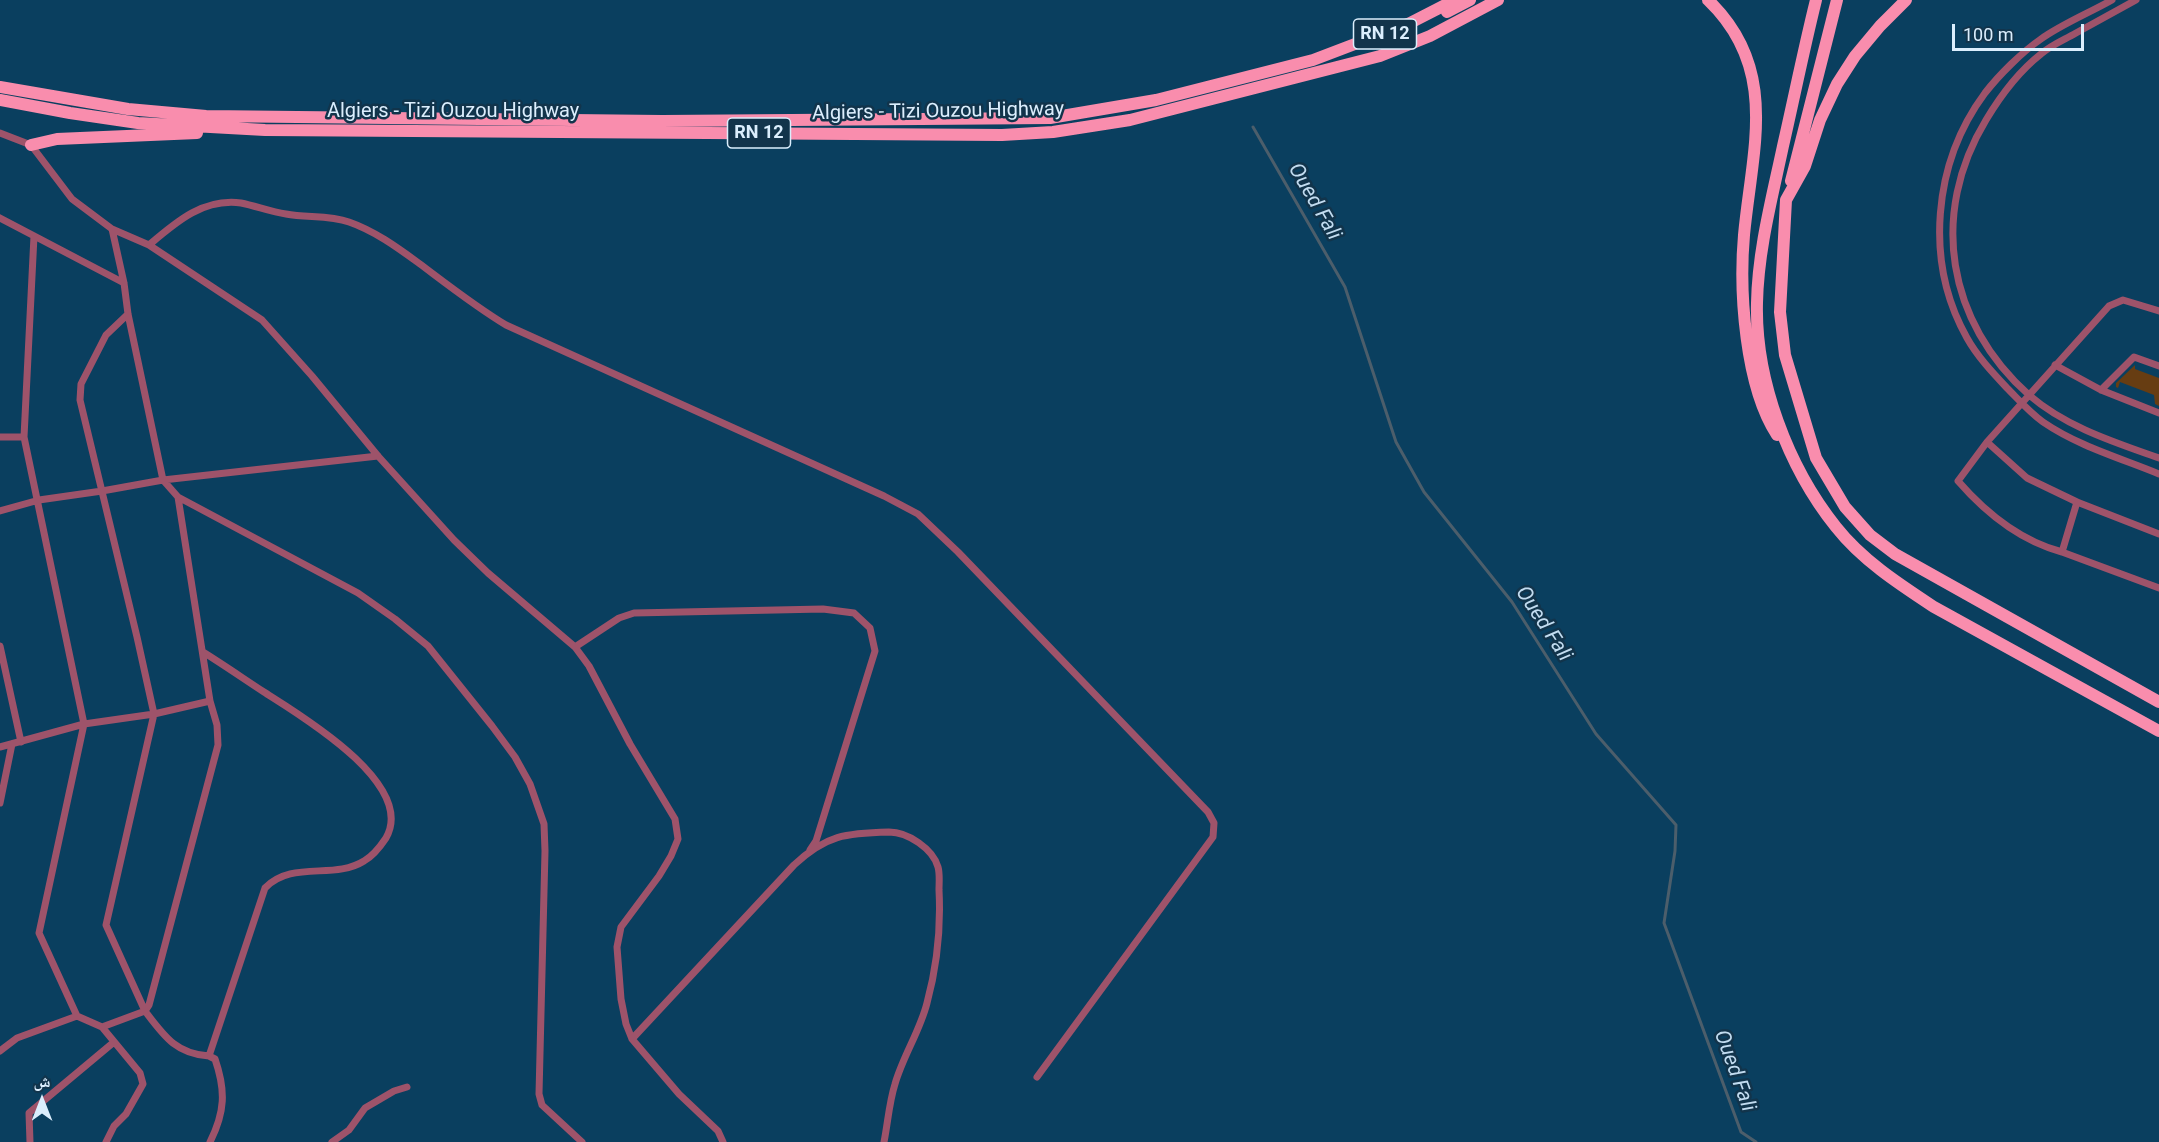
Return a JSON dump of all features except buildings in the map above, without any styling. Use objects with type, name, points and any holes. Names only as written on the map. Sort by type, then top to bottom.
[{"type":"highway","name":"Algiers - Tizi Ouzou Highway","points":[[0,87],[128,109],[206,116],[650,120],[1050,118],[1156,100],[1313,60],[1350,48],[1410,23],[1455,0]]},
{"type":"highway","points":[[1350,48],[1365,47],[1388,39],[1470,0]]},
{"type":"highway","name":"Algiers - Tizi Ouzou Highway","points":[[0,100],[70,114],[138,123],[276,131],[1002,135],[1053,132],[1130,120],[1380,56],[1430,36],[1498,0]]},
{"type":"highway","points":[[1708,0],[1730,24],[1741,42],[1756,88],[1757,132],[1744,237],[1743,303],[1747,343],[1761,400],[1771,426],[1791,453]]},
{"type":"highway","points":[[1816,0],[1770,202],[1757,304],[1762,361],[1774,412],[1791,453],[1801,473],[1836,527],[1858,550],[1894,579],[1934,607],[2159,731]]},
{"type":"highway","points":[[1837,0],[1786,200],[1780,312],[1785,355],[1816,458],[1845,507],[1870,535],[1895,554],[2159,702]]},
{"type":"highway","points":[[1786,200],[1805,166],[1820,120],[1837,84],[1855,56],[1906,0]]},
{"type":"highway","points":[[31,145],[57,139],[192,134],[225,128]]},
{"type":"street","points":[[2112,0],[2041,39],[1985,94],[1957,143],[1944,188],[1939,230],[1940,256],[1955,315],[1968,339],[1980,357],[2022,404],[2063,434],[2159,474]]},
{"type":"street","points":[[2136,0],[2043,52],[2024,69],[1996,103],[1979,132],[1958,184],[1954,205],[1952,246],[1959,286],[1971,321],[1986,346],[2010,375],[2030,395],[2072,424],[2159,458]]},
{"type":"street","points":[[0,132],[31,145],[72,199],[112,229],[149,245],[262,320],[378,456],[454,540],[488,573],[575,647],[589,666],[630,744],[675,819],[678,840],[659,876],[621,927],[617,947],[621,999],[626,1024],[632,1039],[679,1094],[718,1131],[723,1142]]},
{"type":"street","points":[[149,245],[175,223],[203,206],[221,202],[287,214],[347,221],[369,230],[399,248],[486,313],[507,325],[884,496],[918,514],[987,582],[1208,812],[1214,823],[1213,837],[1037,1077]]},
{"type":"street","points":[[0,218],[124,283]]},
{"type":"street","points":[[112,229],[163,480],[178,497],[358,593],[429,646],[514,757],[530,784],[544,824],[545,851],[539,1094],[542,1105],[582,1142]]},
{"type":"street","points":[[34,236],[24,437],[84,724],[39,933],[77,1016],[102,1027],[140,1073],[143,1084],[126,1114],[114,1126],[106,1142]]},
{"type":"street","points":[[2159,311],[2128,301],[2112,303],[1987,442],[1958,481],[1998,520],[2046,548],[2159,588]]},
{"type":"street","points":[[128,314],[106,335],[81,384],[80,400],[154,714],[106,925],[145,1011],[160,1031],[176,1046],[192,1055],[209,1056],[215,1059],[223,1089],[222,1112],[210,1142]]},
{"type":"street","points":[[2101,390],[2134,357],[2159,366]]},
{"type":"street","points":[[2055,365],[2101,390],[2159,413]]},
{"type":"street","points":[[0,437],[24,437]]},
{"type":"street","points":[[1987,442],[2027,478],[2077,502],[2159,534]]},
{"type":"street","points":[[0,511],[39,500],[163,480],[378,456]]},
{"type":"street","points":[[102,1027],[145,1011],[149,1005],[218,745],[217,725],[210,701],[178,497]]},
{"type":"street","points":[[2062,552],[2077,502]]},
{"type":"street","points":[[575,647],[619,618],[634,613],[823,609],[854,613],[870,628],[875,651],[816,841],[632,1039]]},
{"type":"street","points":[[0,646],[21,742]]},
{"type":"street","points":[[203,652],[312,723],[348,750],[382,793],[390,811],[387,835],[378,849],[357,865],[292,873],[281,876],[265,888],[209,1056]]},
{"type":"street","points":[[0,747],[84,724],[154,714],[210,701]]},
{"type":"street","points":[[0,803],[12,744]]},
{"type":"street","points":[[810,850],[840,836],[867,832],[898,832],[922,845],[932,854],[938,868],[940,935],[935,968],[927,1005],[895,1082],[888,1110],[884,1142]]},
{"type":"street","points":[[0,1051],[17,1038],[77,1016]]},
{"type":"street","points":[[30,1142],[29,1113],[114,1042]]},
{"type":"street","points":[[332,1142],[349,1130],[365,1108],[394,1091],[407,1087]]},
{"type":"shaded area","points":[[2135,365],[2135,369],[2159,378],[2159,406],[2155,404],[2154,395],[2120,382],[2118,388],[2116,387],[2116,383]]},
{"type":"waterway","name":"Oued Fali","points":[[1253,127],[1345,287],[1396,442],[1424,492],[1512,602],[1596,734],[1676,825],[1675,851],[1664,923],[1741,1132],[1756,1142]]}]
